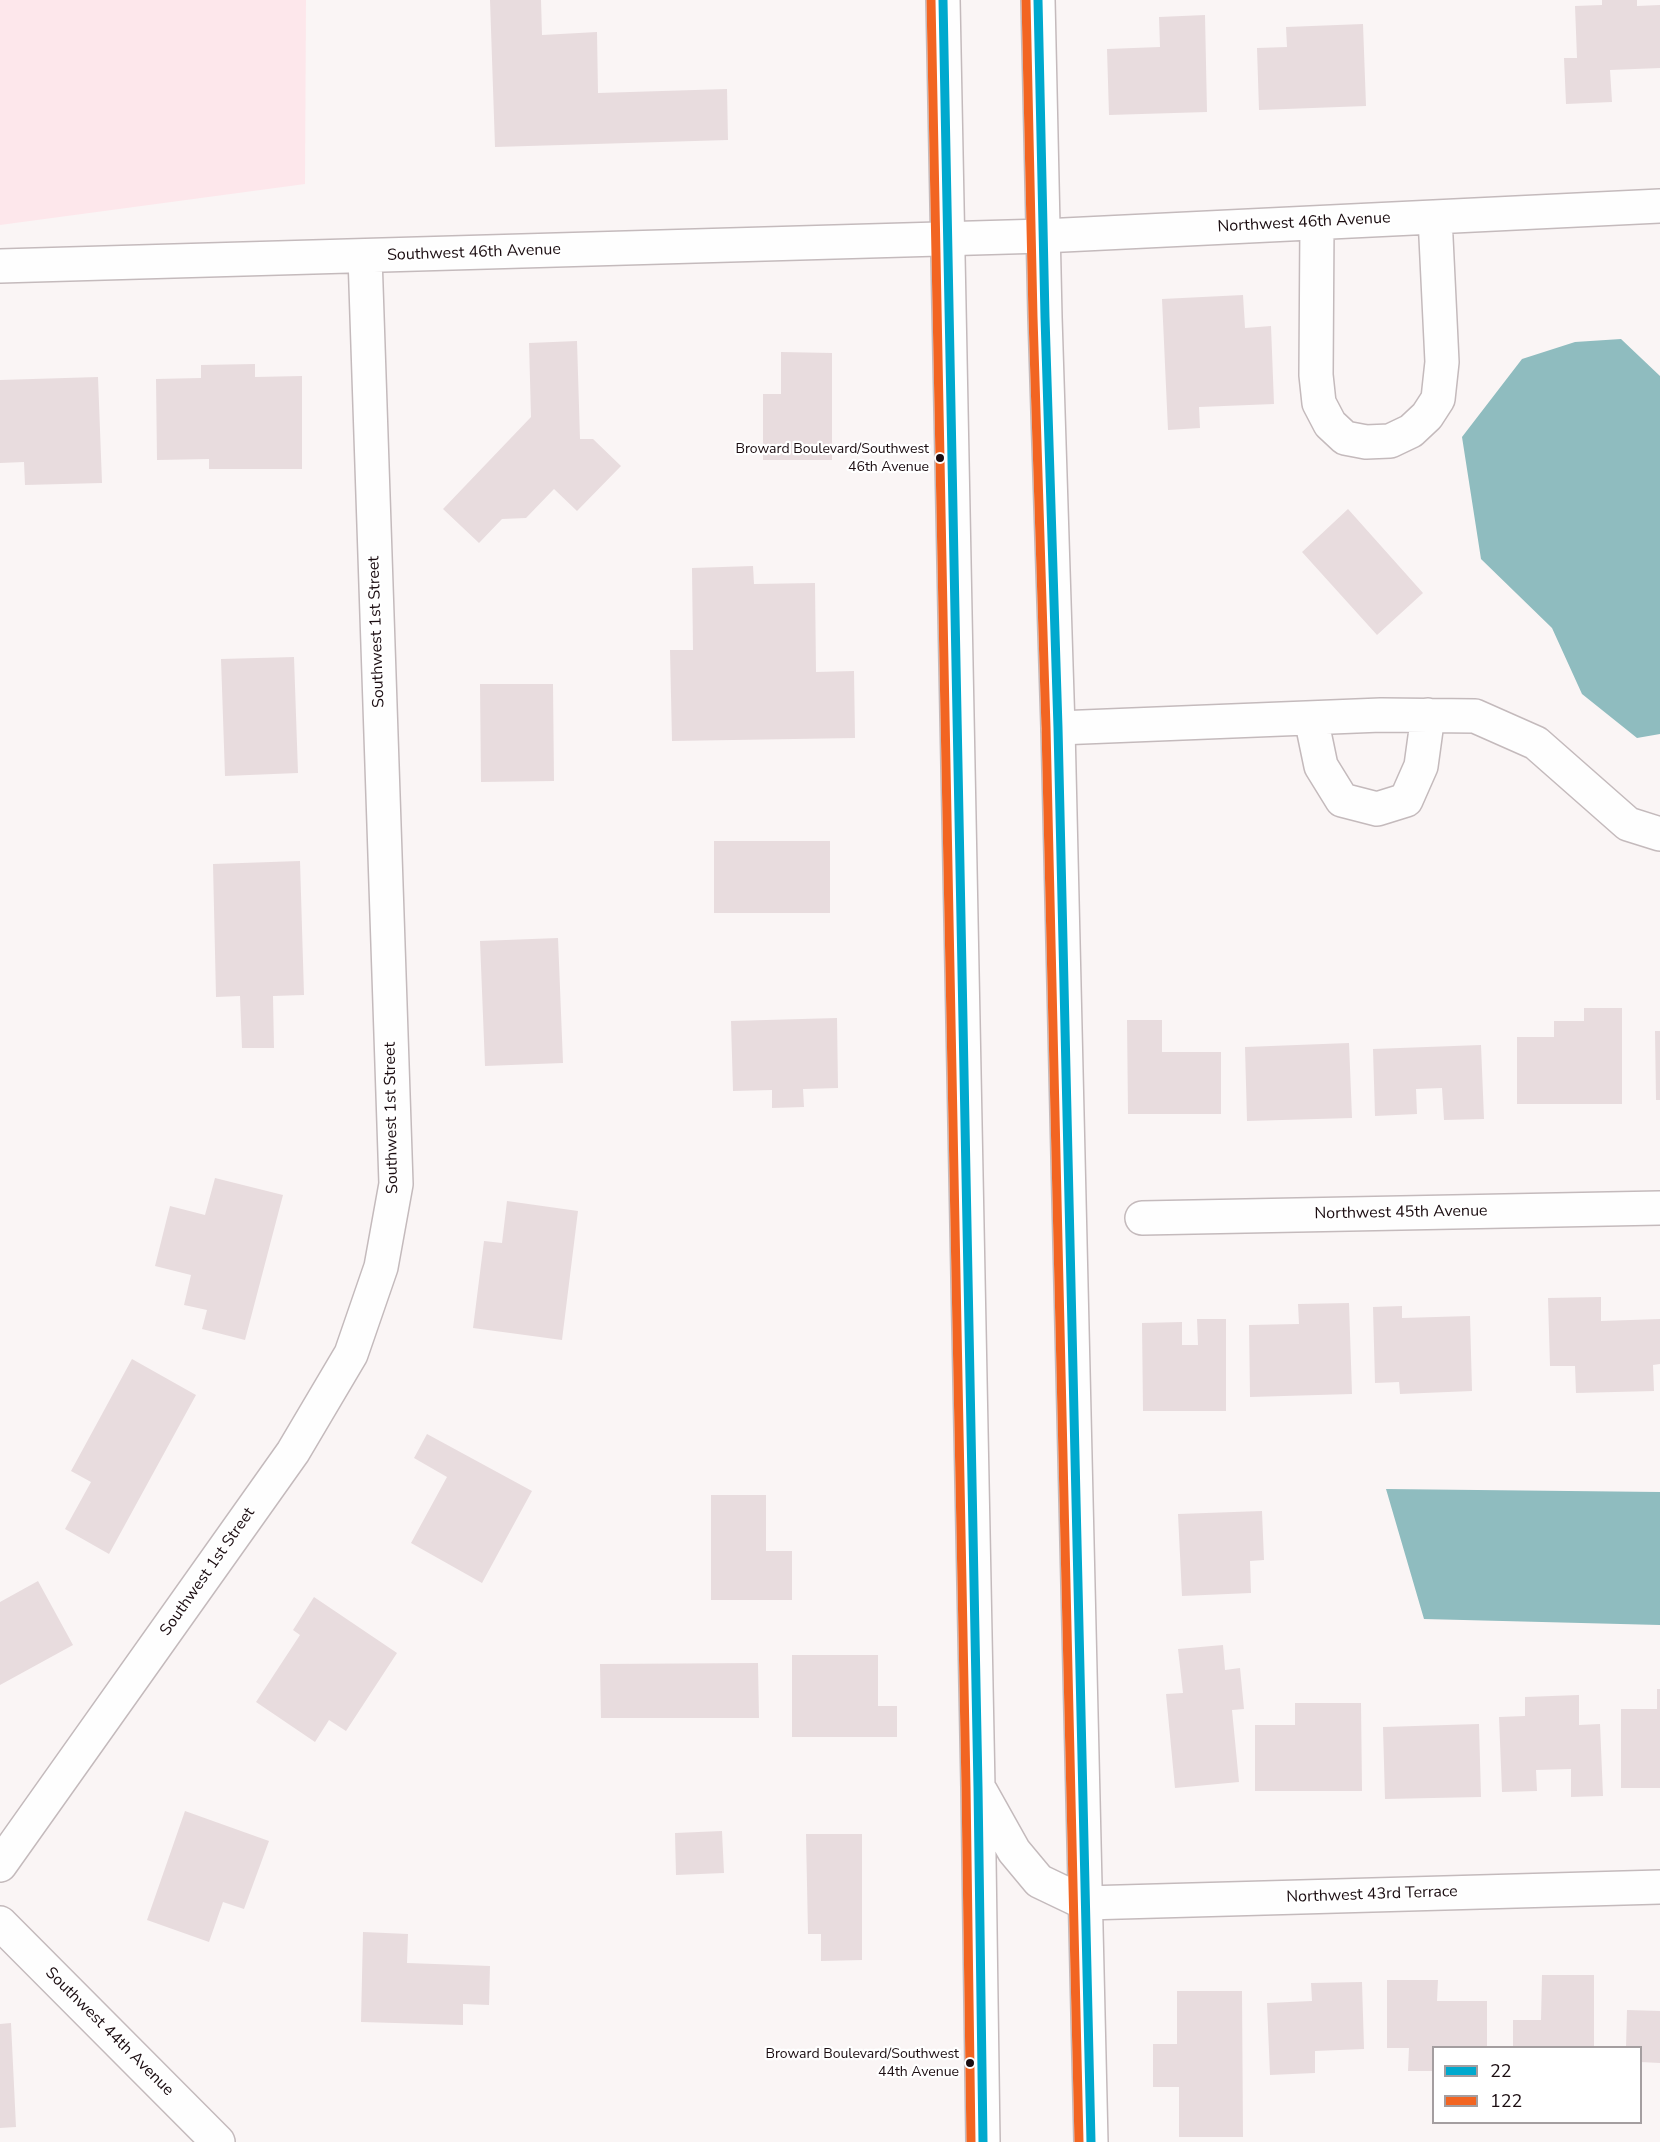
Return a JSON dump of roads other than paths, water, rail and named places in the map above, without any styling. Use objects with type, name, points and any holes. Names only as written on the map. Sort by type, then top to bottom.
[{"type":"street","points":[[944,0],[984,2142]]},
{"type":"street","points":[[1038,0],[1058,728],[1091,2142]]},
{"type":"street","name":"Northwest 46th Avenue","points":[[947,240],[1660,206]]},
{"type":"street","points":[[1317,223],[1316,375],[1319,403],[1330,424],[1345,438],[1366,442],[1390,441],[1411,431],[1427,416],[1438,399],[1442,363],[1435,217]]},
{"type":"street","name":"Southwest 46th Avenue","points":[[0,266],[947,240]]},
{"type":"street","name":"Southwest 1st Street","points":[[0,1865],[293,1452],[351,1354],[381,1267],[396,1184],[365,256]]},
{"type":"street","points":[[1311,718],[1322,766],[1342,800],[1377,809],[1406,800],[1421,766],[1428,715]]},
{"type":"street","points":[[1058,728],[1311,718],[1475,716],[1536,743],[1628,824],[1660,834]]},
{"type":"street","name":"Northwest 45th Avenue","points":[[1142,1218],[1660,1208]]},
{"type":"street","points":[[978,1788],[1014,1851],[1039,1881],[1085,1903]]},
{"type":"street","name":"Northwest 43rd Terrace","points":[[1085,1903],[1660,1887]]},
{"type":"street","name":"Southwest 44th Avenue","points":[[0,1923],[218,2142]]},
{"type":"water","points":[[1621,339],[1660,376],[1660,734],[1637,738],[1582,694],[1552,628],[1481,559],[1462,437],[1522,359],[1575,342]]},
{"type":"water","points":[[1386,1489],[1660,1492],[1660,1625],[1424,1619]]},
{"type":"place","name":"Broward Boulevard/Southwest 46th Avenue","points":[[940,458]]},
{"type":"place","name":"Broward Boulevard/Southwest 44th Avenue","points":[[970,2063]]}]
